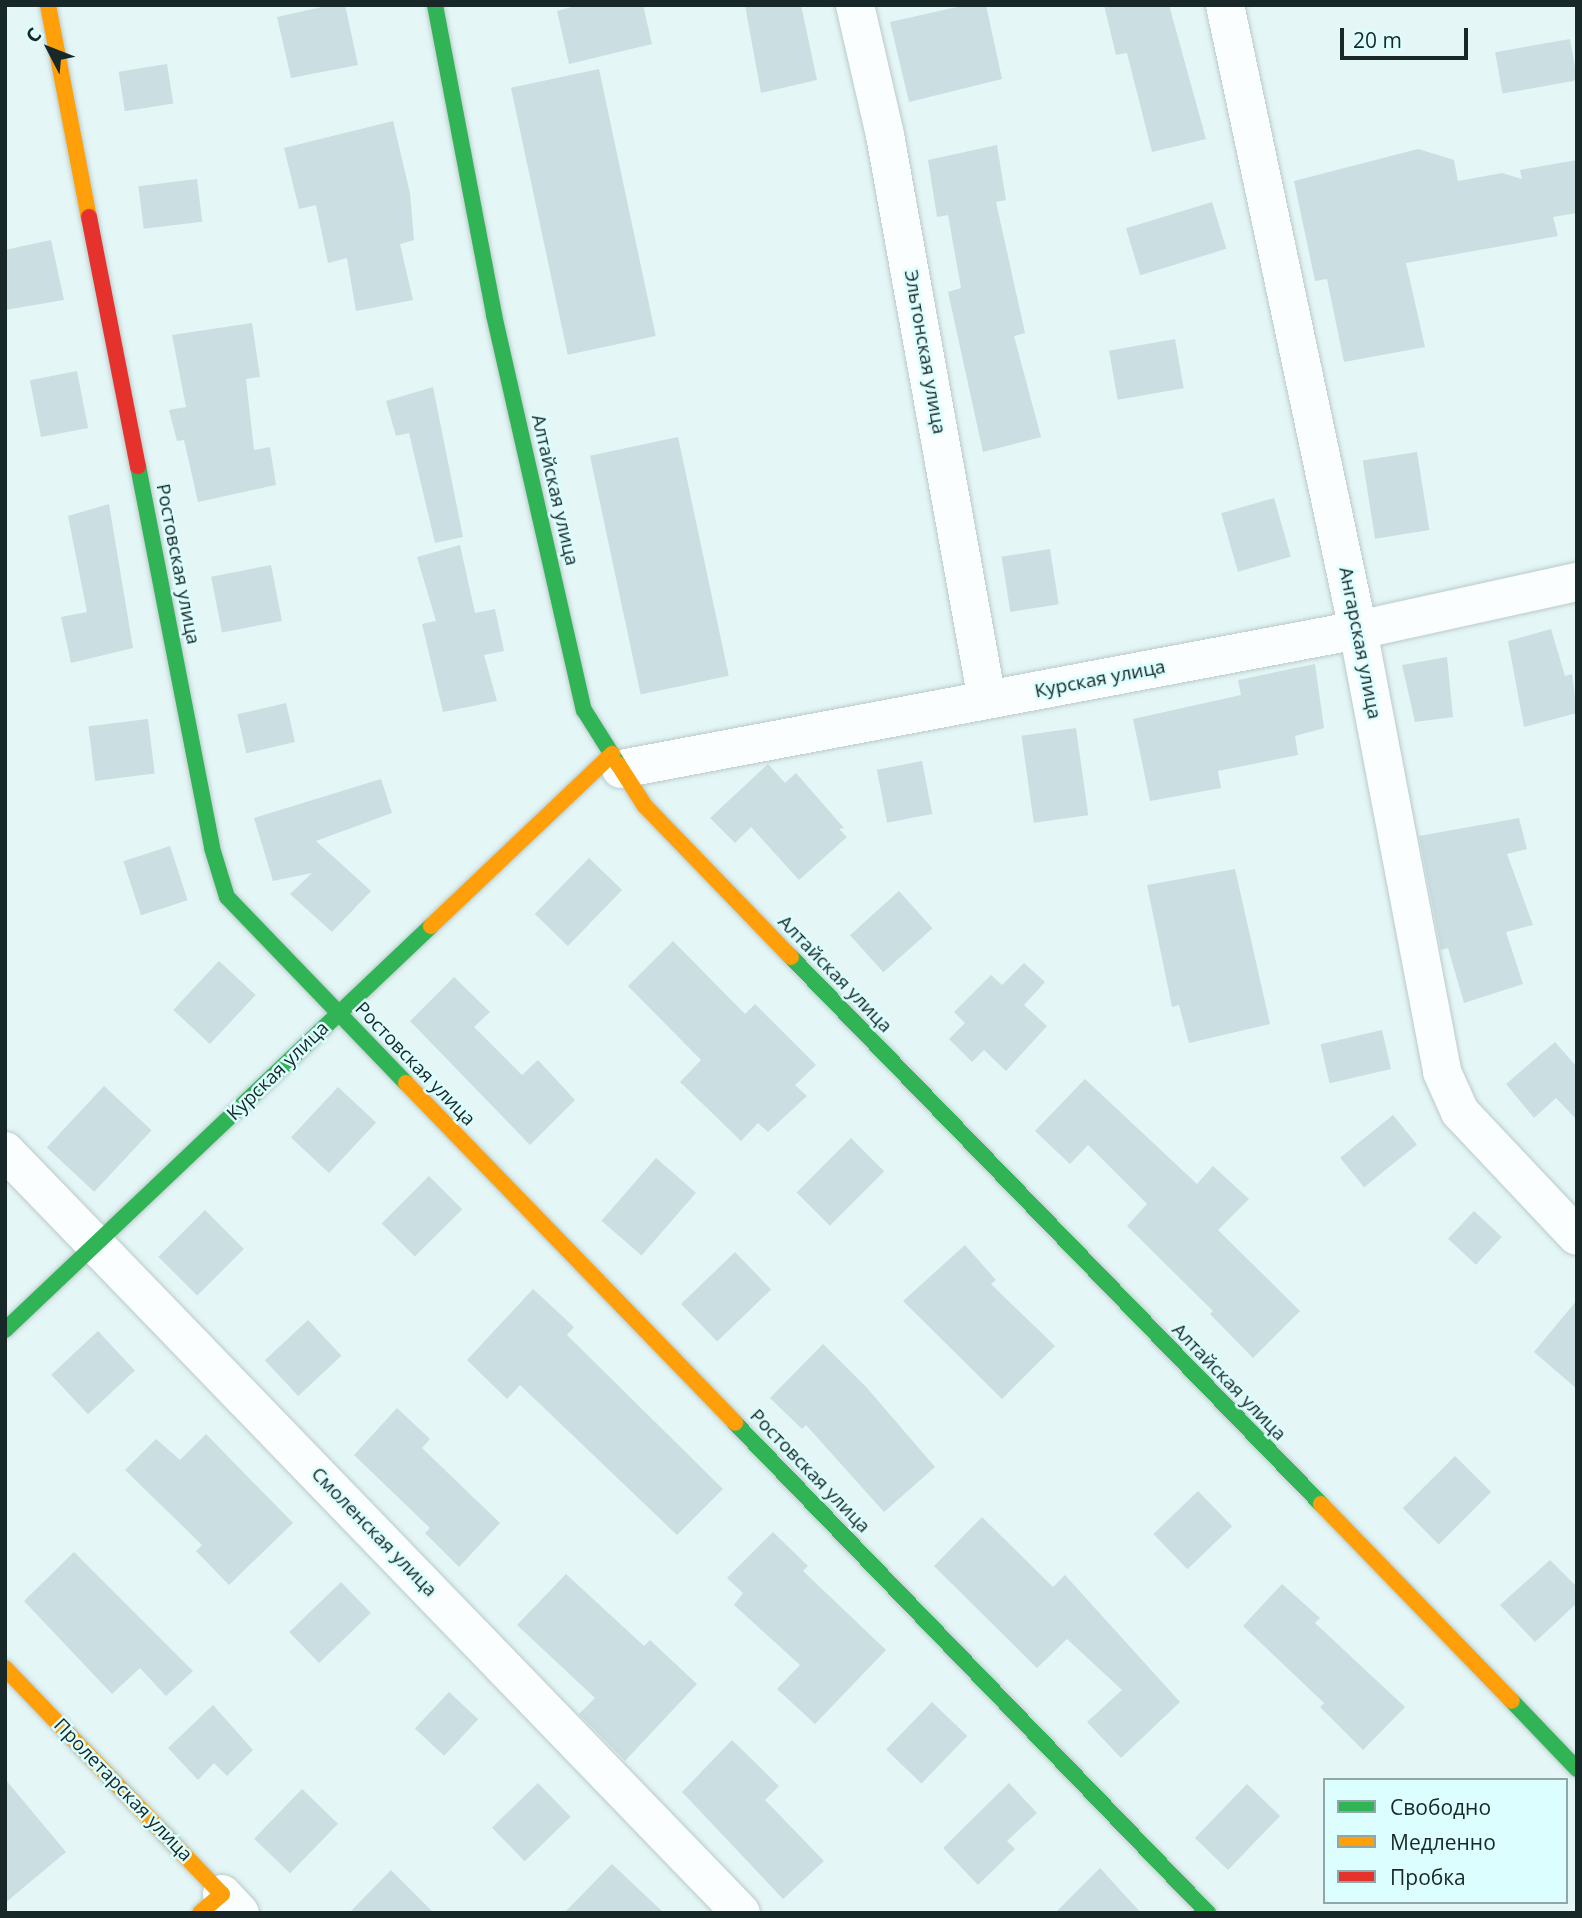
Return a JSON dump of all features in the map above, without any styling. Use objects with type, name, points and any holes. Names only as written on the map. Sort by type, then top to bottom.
[{"type":"street","name":"Ростовская улица","points":[[48,5],[212,848],[227,897],[1208,1913]]},
{"type":"street","name":"Алтайская улица","points":[[435,5],[494,315],[584,710],[617,761],[664,826],[1577,1769]]},
{"type":"street","name":"Эльтонская улица","points":[[855,5],[885,135],[987,700]]},
{"type":"street","name":"Ангарская улица","points":[[1225,5],[1358,630],[1442,1072],[1460,1112],[1577,1236]]},
{"type":"street","name":"Курская улица","points":[[5,1330],[338,1014],[617,761],[987,700],[1358,630],[1577,582]]},
{"type":"street","name":"Смоленская улица","points":[[5,1151],[741,1913]]},
{"type":"street","name":"Пролетарская улица","points":[[5,1668],[221,1906]]},
{"type":"building","points":[[331,5],[345,5],[358,65],[291,78],[277,17]]},
{"type":"building","points":[[579,5],[643,5],[652,44],[569,64],[557,11]]},
{"type":"building","points":[[745,5],[801,5],[817,80],[761,93]]},
{"type":"building","points":[[966,5],[986,5],[1002,79],[909,102],[890,22]]},
{"type":"building","points":[[1104,5],[1169,5],[1206,139],[1152,152],[1127,53],[1116,55]]},
{"type":"building","points":[[1570,39],[1577,80],[1502,94],[1495,52]]},
{"type":"building","points":[[167,64],[173,104],[125,111],[119,72]]},
{"type":"building","points":[[599,69],[656,336],[568,355],[511,88]]},
{"type":"building","points":[[393,121],[410,193],[414,240],[400,244],[413,300],[356,311],[347,258],[328,263],[316,205],[299,209],[284,148]]},
{"type":"building","points":[[997,145],[1006,200],[996,202],[1025,333],[1014,336],[1041,437],[983,452],[948,292],[961,288],[948,215],[937,217],[928,160]]},
{"type":"building","points":[[1418,149],[1454,160],[1458,181],[1502,173],[1522,179],[1520,170],[1577,160],[1577,213],[1553,217],[1558,236],[1406,263],[1425,347],[1344,362],[1327,279],[1315,281],[1294,181]]},
{"type":"building","points":[[197,179],[202,222],[144,229],[138,186]]},
{"type":"building","points":[[1212,202],[1226,249],[1140,275],[1126,228]]},
{"type":"building","points":[[51,240],[64,300],[5,310],[5,250]]},
{"type":"building","points":[[252,323],[260,377],[246,379],[254,450],[270,447],[276,485],[198,502],[184,440],[177,441],[169,410],[186,407],[172,335]]},
{"type":"building","points":[[1175,339],[1184,388],[1118,400],[1109,351]]},
{"type":"building","points":[[77,371],[88,428],[41,437],[30,380]]},
{"type":"building","points":[[433,387],[463,537],[435,543],[409,433],[396,436],[386,401]]},
{"type":"building","points":[[678,437],[729,676],[641,694],[590,456]]},
{"type":"building","points":[[1417,452],[1429,530],[1375,539],[1363,461]]},
{"type":"building","points":[[1274,498],[1291,557],[1238,572],[1221,513]]},
{"type":"building","points":[[109,504],[133,648],[71,663],[61,617],[87,612],[68,516]]},
{"type":"building","points":[[460,545],[475,613],[495,609],[504,651],[484,655],[497,701],[443,712],[422,624],[436,621],[417,557]]},
{"type":"building","points":[[1050,549],[1059,604],[1010,612],[1002,557]]},
{"type":"building","points":[[271,565],[282,621],[222,633],[211,577]]},
{"type":"building","points":[[1551,629],[1565,676],[1572,674],[1577,713],[1524,727],[1508,641]]},
{"type":"building","points":[[1447,657],[1453,717],[1415,722],[1402,665]]},
{"type":"building","points":[[1315,664],[1324,728],[1295,736],[1298,755],[1218,771],[1221,788],[1150,801],[1133,719],[1241,695],[1238,680]]},
{"type":"building","points":[[286,703],[295,742],[246,753],[237,714]]},
{"type":"building","points":[[148,719],[155,774],[95,781],[88,726]]},
{"type":"building","points":[[1076,728],[1088,815],[1034,823],[1022,736]]},
{"type":"building","points":[[922,761],[932,814],[887,823],[877,770]]},
{"type":"building","points":[[768,764],[785,783],[796,773],[844,828],[839,829],[847,837],[799,880],[751,827],[735,843],[710,818]]},
{"type":"building","points":[[381,779],[392,813],[316,841],[371,891],[332,932],[290,894],[312,873],[273,881],[254,818]]},
{"type":"building","points":[[1519,818],[1527,849],[1507,854],[1533,925],[1506,932],[1523,984],[1464,1003],[1448,948],[1441,950],[1419,836]]},
{"type":"building","points":[[170,846],[188,900],[141,915],[123,861]]},
{"type":"building","points":[[589,858],[622,890],[568,946],[535,914]]},
{"type":"building","points":[[1235,869],[1270,1024],[1189,1043],[1179,1005],[1172,1007],[1147,885]]},
{"type":"building","points":[[899,891],[932,928],[883,972],[850,935]]},
{"type":"building","points":[[673,941],[745,1014],[755,1004],[816,1065],[795,1085],[807,1096],[768,1132],[758,1123],[741,1141],[680,1082],[701,1060],[628,986]]},
{"type":"building","points":[[219,961],[256,995],[210,1044],[173,1010]]},
{"type":"building","points":[[1024,963],[1045,982],[1024,1005],[1047,1026],[1006,1071],[984,1050],[972,1062],[949,1039],[965,1023],[954,1012],[991,975],[1002,985]]},
{"type":"building","points":[[454,977],[490,1012],[474,1027],[522,1075],[538,1060],[575,1100],[530,1145],[410,1021]]},
{"type":"building","points":[[1382,1030],[1391,1069],[1330,1083],[1321,1044]]},
{"type":"building","points":[[1555,1042],[1577,1067],[1577,1120],[1556,1098],[1534,1118],[1506,1084]]},
{"type":"building","points":[[1085,1079],[1197,1184],[1213,1166],[1249,1199],[1218,1230],[1300,1311],[1253,1358],[1210,1314],[1213,1311],[1127,1226],[1147,1204],[1088,1145],[1070,1164],[1035,1131]]},
{"type":"building","points":[[104,1086],[152,1130],[94,1192],[47,1147]]},
{"type":"building","points":[[338,1087],[376,1122],[329,1173],[291,1137]]},
{"type":"building","points":[[1393,1115],[1417,1145],[1364,1187],[1340,1158]]},
{"type":"building","points":[[851,1138],[884,1171],[830,1226],[797,1192]]},
{"type":"building","points":[[656,1158],[696,1193],[642,1255],[602,1221]]},
{"type":"building","points":[[429,1176],[462,1209],[415,1257],[382,1223]]},
{"type":"building","points":[[205,1210],[244,1249],[197,1296],[158,1257]]},
{"type":"building","points":[[1474,1211],[1502,1237],[1476,1265],[1448,1239]]},
{"type":"building","points":[[965,1245],[996,1280],[991,1284],[1055,1346],[1002,1399],[903,1301]]},
{"type":"building","points":[[735,1252],[771,1289],[717,1342],[681,1304]]},
{"type":"building","points":[[533,1289],[574,1327],[567,1335],[723,1489],[677,1535],[520,1385],[507,1399],[467,1360]]},
{"type":"building","points":[[1577,1300],[1577,1389],[1534,1352]]},
{"type":"building","points":[[308,1320],[341,1356],[298,1396],[265,1360]]},
{"type":"building","points":[[98,1331],[135,1370],[88,1414],[51,1375]]},
{"type":"building","points":[[823,1344],[867,1388],[935,1467],[884,1512],[806,1425],[802,1429],[770,1398]]},
{"type":"building","points":[[397,1408],[430,1439],[422,1448],[500,1523],[459,1567],[425,1533],[430,1528],[354,1455]]},
{"type":"building","points":[[206,1434],[293,1523],[229,1585],[196,1551],[202,1545],[125,1470],[156,1439],[180,1460]]},
{"type":"building","points":[[1455,1456],[1491,1492],[1439,1544],[1403,1508]]},
{"type":"building","points":[[1198,1491],[1232,1526],[1187,1569],[1153,1534]]},
{"type":"building","points":[[982,1517],[1053,1587],[1065,1575],[1180,1702],[1121,1758],[1087,1722],[1122,1690],[1067,1639],[1037,1668],[934,1566]]},
{"type":"building","points":[[773,1532],[808,1566],[803,1571],[886,1650],[815,1724],[777,1689],[800,1665],[734,1605],[743,1593],[727,1578]]},
{"type":"building","points":[[74,1552],[193,1671],[166,1696],[140,1668],[112,1694],[24,1601]]},
{"type":"building","points":[[1550,1560],[1577,1587],[1577,1603],[1535,1642],[1500,1605]]},
{"type":"building","points":[[566,1574],[644,1646],[650,1640],[697,1684],[625,1761],[579,1714],[595,1698],[517,1625]]},
{"type":"building","points":[[341,1582],[371,1613],[319,1663],[289,1632]]},
{"type":"building","points":[[1282,1584],[1320,1618],[1315,1623],[1405,1707],[1363,1750],[1320,1707],[1324,1703],[1243,1626]]},
{"type":"building","points":[[449,1692],[478,1719],[444,1756],[415,1729]]},
{"type":"building","points":[[932,1702],[967,1736],[921,1784],[886,1749]]},
{"type":"building","points":[[213,1705],[253,1750],[227,1776],[214,1763],[198,1780],[168,1748]]},
{"type":"building","points":[[732,1740],[779,1786],[765,1800],[824,1861],[783,1899],[682,1792]]},
{"type":"building","points":[[5,1779],[66,1852],[5,1903]]},
{"type":"building","points":[[538,1783],[571,1817],[525,1861],[492,1827]]},
{"type":"building","points":[[1009,1783],[1037,1813],[1007,1841],[1015,1849],[978,1885],[943,1848]]},
{"type":"building","points":[[1247,1784],[1280,1816],[1228,1870],[1195,1838]]},
{"type":"building","points":[[302,1789],[338,1824],[290,1873],[254,1839]]},
{"type":"building","points":[[612,1864],[664,1913],[564,1913]]},
{"type":"building","points":[[1100,1868],[1141,1913],[1055,1913]]},
{"type":"building","points":[[391,1870],[434,1913],[349,1913]]},
{"type":"traffic: fast","points":[[435,5],[494,315],[584,710],[618,764]]},
{"type":"traffic: fast","points":[[138,466],[212,848],[227,897],[406,1083]]},
{"type":"traffic: fast","points":[[5,1330],[431,926]]},
{"type":"traffic: fast","points":[[791,957],[1321,1504]]},
{"type":"traffic: fast","points":[[735,1423],[1208,1913]]},
{"type":"traffic: fast","points":[[1512,1701],[1577,1769]]},
{"type":"traffic: slow","points":[[48,5],[89,217]]},
{"type":"traffic: slow","points":[[431,926],[612,754]]},
{"type":"traffic: slow","points":[[618,764],[645,806],[791,957]]},
{"type":"traffic: slow","points":[[406,1083],[735,1423]]},
{"type":"traffic: slow","points":[[1321,1504],[1512,1701]]},
{"type":"traffic: slow","points":[[5,1668],[222,1894],[200,1913]]},
{"type":"traffic: jam","points":[[89,217],[138,466]]}]
